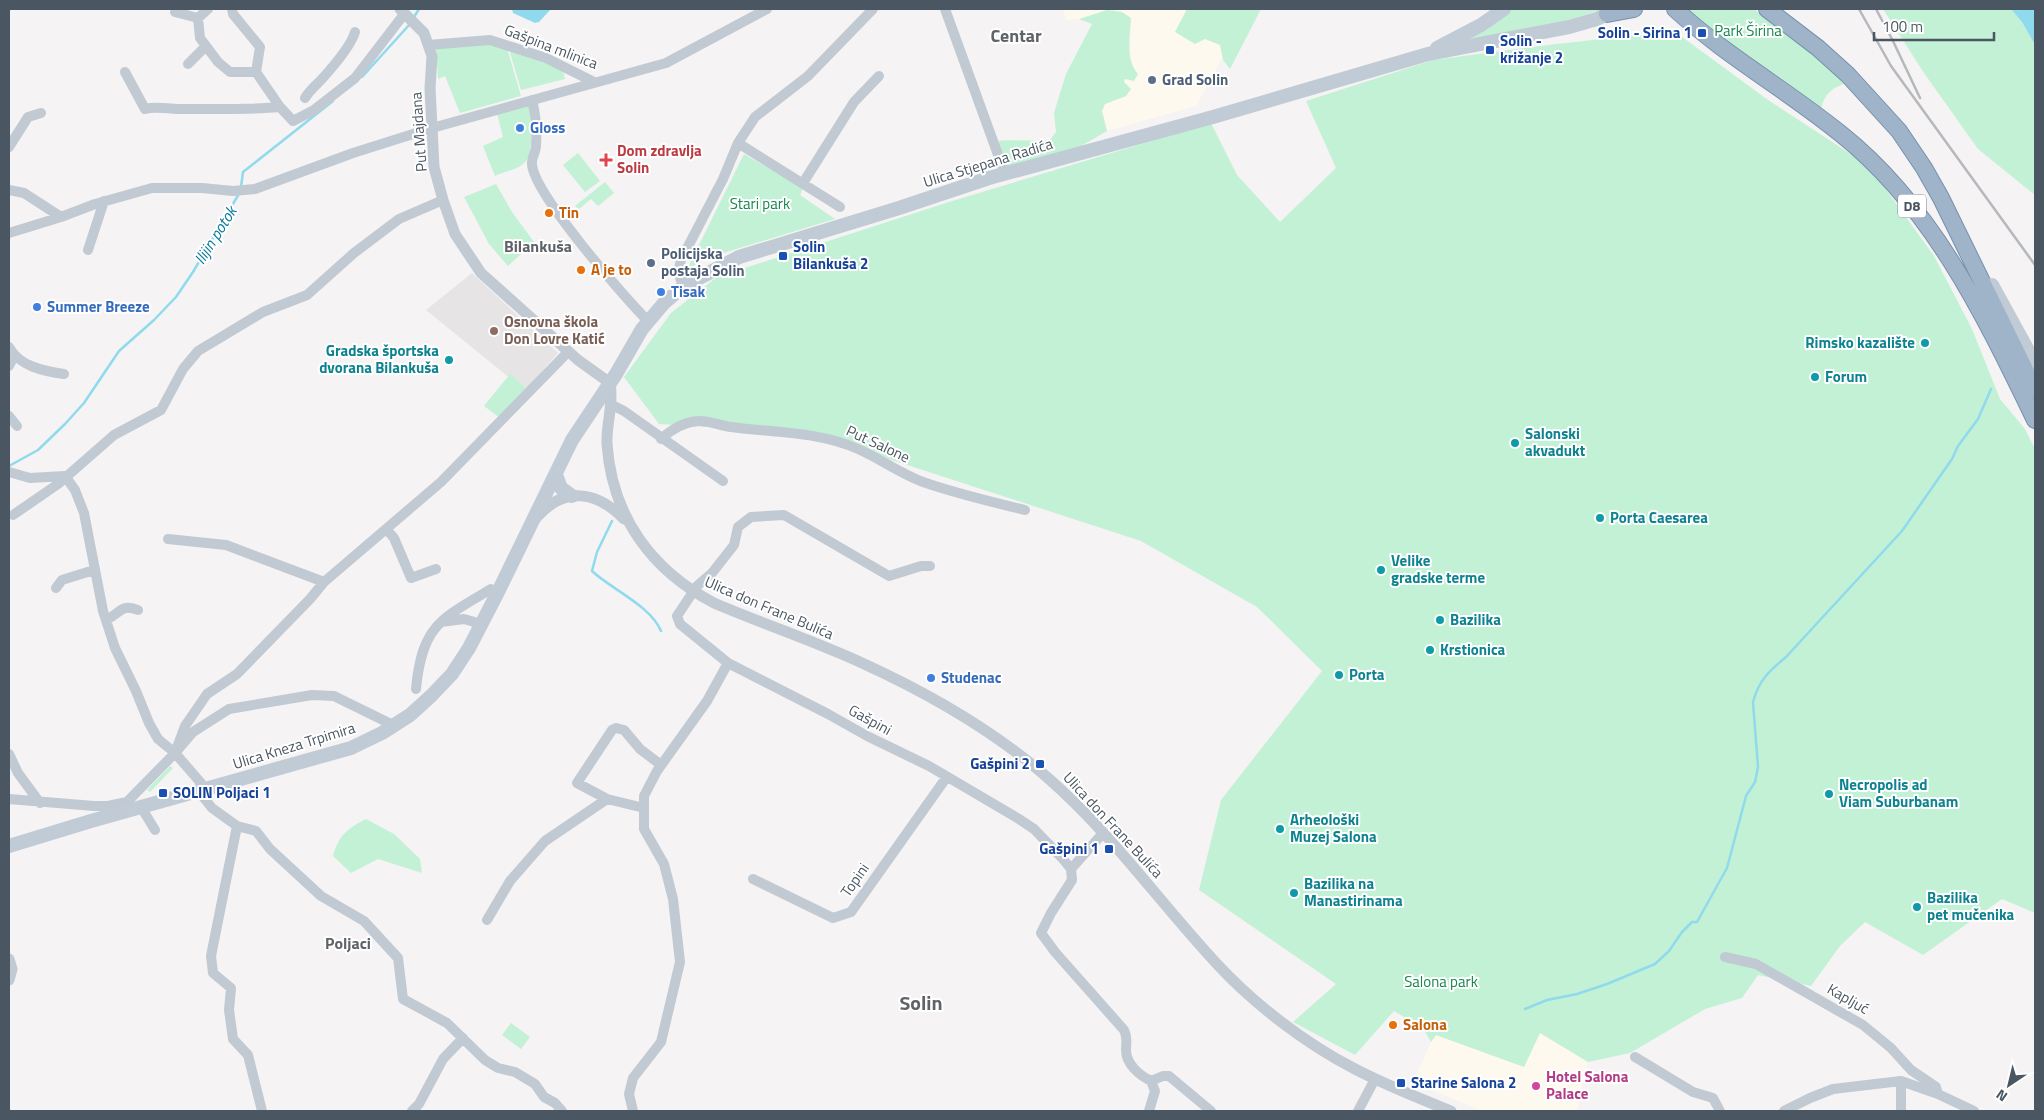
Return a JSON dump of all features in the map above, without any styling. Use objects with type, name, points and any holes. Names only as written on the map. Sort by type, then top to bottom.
[{"type":"highway","points":[[1612,12],[1634,9]]},
{"type":"highway","points":[[1663,9],[1680,13]]},
{"type":"highway","name":"D8","points":[[1767,9],[1818,48],[1848,75],[1899,132],[1924,168],[2035,390]]},
{"type":"highway","name":"D8","points":[[1680,13],[1702,33],[1842,134],[1869,158],[1922,218],[1948,254],[1983,315],[2035,420]]},
{"type":"main road","points":[[1428,54],[1481,25],[1504,9]]},
{"type":"main road","points":[[1428,54],[1569,27],[1612,12]]},
{"type":"main road","name":"Ulica Stjepana Radića","points":[[610,384],[648,321],[664,303],[684,286],[739,257],[1005,174],[1222,114],[1428,54]]},
{"type":"main road","points":[[1969,256],[1976,259],[1981,266],[2035,362]]},
{"type":"main road","name":"Ulica Kneza Trpimira","points":[[9,846],[78,824],[351,748],[382,733],[410,715],[452,674],[469,648],[535,520],[572,440],[610,384]]},
{"type":"main road","points":[[556,475],[561,488],[572,496]]},
{"type":"street","points":[[208,9],[198,18],[198,33],[205,47],[230,72],[256,72]]},
{"type":"street","points":[[232,9],[233,14],[260,47],[256,72],[280,107],[293,122],[314,110],[355,78],[407,15]]},
{"type":"street","name":"Gašpina mlinica","points":[[428,46],[490,40],[546,58],[594,82],[666,63],[767,9]]},
{"type":"street","points":[[684,286],[679,274],[681,260],[723,179],[738,143],[762,110],[808,76],[873,9]]},
{"type":"street","points":[[945,9],[1005,174]]},
{"type":"street","points":[[175,12],[198,18]]},
{"type":"street","name":"Put Majdana","points":[[407,15],[424,33],[432,56],[430,88],[434,167],[455,234],[474,266],[497,289],[568,352],[610,384]]},
{"type":"street","points":[[314,110],[304,94],[323,78],[349,44],[355,32]]},
{"type":"street","points":[[188,64],[205,47]]},
{"type":"street","points":[[125,72],[145,109],[157,106],[178,109],[246,110],[280,107]]},
{"type":"street","points":[[803,183],[854,102],[879,76]]},
{"type":"street","points":[[9,233],[104,201],[152,188],[202,188],[239,191],[255,189],[353,153],[432,128],[594,82]]},
{"type":"street","points":[[532,100],[535,114],[536,148],[532,164],[539,183],[576,237],[648,321]]},
{"type":"street","points":[[9,147],[28,117],[41,113]]},
{"type":"street","points":[[738,143],[840,207]]},
{"type":"street","points":[[9,190],[24,193],[61,217]]},
{"type":"street","points":[[13,515],[58,484],[65,476],[114,436],[160,410],[183,369],[198,351],[263,312],[307,295],[354,253],[399,219],[443,200]]},
{"type":"street","points":[[88,250],[104,201]]},
{"type":"street","points":[[175,753],[185,726],[207,694],[237,674],[310,599],[324,582],[441,482],[568,352]]},
{"type":"street","points":[[10,356],[42,371],[64,374]]},
{"type":"street","name":"Ulica don Frane Bulića","points":[[610,384],[607,427],[608,454],[616,491],[627,521],[642,544],[667,572],[692,592],[758,622],[860,662],[918,691],[997,739],[1048,779],[1103,833],[1217,964],[1242,989],[1298,1033],[1343,1062],[1375,1079],[1451,1111]]},
{"type":"street","points":[[610,404],[618,407],[723,481]]},
{"type":"street","points":[[9,416],[17,426]]},
{"type":"street","name":"Put Salone","points":[[662,439],[672,429],[687,422],[700,421],[719,426],[830,439],[858,449],[925,483],[1025,510]]},
{"type":"street","points":[[9,472],[30,478],[65,476]]},
{"type":"street","points":[[65,476],[75,490],[84,512],[94,570],[115,648],[158,740],[175,753],[200,783],[204,798],[212,808],[237,826],[256,831],[270,849],[320,896],[364,921],[398,958],[403,999],[447,1023],[486,1060],[498,1068],[516,1072],[535,1084],[544,1097],[555,1103],[562,1111]]},
{"type":"street","name":"Ulica don Frane Bulića","points":[[535,520],[551,503],[572,496],[584,495],[597,499],[627,521]]},
{"type":"street","name":"Ulica don Frane Bulića","points":[[692,592],[712,573],[734,546],[738,527],[751,517],[784,515],[889,576],[921,566],[930,566]]},
{"type":"street","points":[[387,530],[394,538],[411,578],[436,569]]},
{"type":"street","points":[[168,539],[226,544],[324,582]]},
{"type":"street","points":[[56,588],[62,580],[94,570]]},
{"type":"street","points":[[416,689],[418,665],[427,639],[449,614],[492,589]]},
{"type":"street","name":"Gašpini","points":[[692,592],[677,616],[680,624],[728,663],[867,736],[929,766],[946,778],[1001,808],[1034,829],[1071,869]]},
{"type":"street","points":[[106,620],[125,608],[130,607],[138,610]]},
{"type":"street","points":[[440,622],[464,619],[481,624]]},
{"type":"street","points":[[632,1111],[629,1094],[633,1078],[661,1042],[680,962],[673,899],[664,864],[644,829],[644,796],[661,765],[707,701],[728,663]]},
{"type":"street","points":[[9,799],[108,806],[127,802],[193,732],[229,709],[312,695],[334,696],[394,726]]},
{"type":"street","points":[[644,808],[607,799],[576,783],[612,730],[616,728],[624,730],[640,749],[661,765]]},
{"type":"street","points":[[9,754],[18,773],[40,802]]},
{"type":"street","name":"Topini","points":[[753,879],[833,918],[851,912],[946,778]]},
{"type":"street","points":[[486,920],[510,881],[545,841],[607,799]]},
{"type":"street","points":[[141,807],[155,830]]},
{"type":"street","points":[[237,826],[211,956],[212,973],[231,988],[229,1010],[233,1039],[248,1055],[262,1111]]},
{"type":"street","points":[[1103,833],[1071,869],[1072,880],[1051,913],[1042,933],[1055,952],[1124,1030],[1128,1038],[1127,1056],[1140,1075],[1151,1080],[1169,1076],[1211,1111]]},
{"type":"street","name":"Kapljuć","points":[[1725,957],[1756,964],[1863,1025],[1891,1048],[1911,1070],[1936,1087],[1938,1094]]},
{"type":"street","points":[[9,959],[12,969],[9,980]]},
{"type":"street","points":[[412,1111],[419,1104],[444,1060],[463,1038]]},
{"type":"street","points":[[1635,1057],[1693,1092],[1713,1098],[1720,1111]]},
{"type":"street","points":[[1358,1111],[1375,1079]]},
{"type":"street","points":[[1149,1111],[1154,1091],[1151,1080]]},
{"type":"street","points":[[1901,1081],[1901,1111]]},
{"type":"street","points":[[1784,1111],[1833,1089],[1901,1081],[1938,1094],[1974,1111]]},
{"type":"shaded area","points":[[1063,9],[1187,9],[1175,32],[1205,39],[1220,45],[1223,60],[1221,60],[1196,106],[1107,131],[1102,111],[1105,104],[1126,96],[1130,88],[1123,82],[1126,78],[1134,81],[1134,70],[1130,56],[1131,18],[1122,12],[1114,10],[1079,19],[1066,20]]},
{"type":"shaded area","name":"Osnovna škola Don Lovre Katić","points":[[472,273],[558,353],[527,388],[506,375],[426,310]]},
{"type":"shaded area","points":[[1540,1033],[1588,1062],[1577,1111],[1482,1111],[1413,1082],[1436,1035],[1524,1067]]},
{"type":"green space","points":[[1187,9],[1261,9],[1230,69],[1223,60],[1220,45],[1205,39],[1195,44],[1175,32]]},
{"type":"green space","points":[[1513,9],[1602,9],[1550,24],[1463,40]]},
{"type":"green space","name":"Park Širina","points":[[1684,9],[1754,9],[1833,68],[1846,83],[1830,92],[1821,109],[1718,37]]},
{"type":"green space","points":[[1883,9],[2011,9],[2022,22],[2035,45],[2035,195],[1978,149],[1924,73]]},
{"type":"green space","points":[[1107,10],[1122,12],[1131,18],[1130,55],[1131,62],[1138,74],[1134,81],[1125,79],[1124,82],[1131,89],[1126,96],[1105,104],[1102,111],[1107,131],[1081,146],[1006,167],[996,141],[1050,140],[1056,132],[1054,113],[1066,74],[1092,24],[1079,19]]},
{"type":"green space","name":"Salona park","points":[[1674,31],[1768,100],[1869,166],[1934,256],[1972,329],[2000,399],[2025,429],[2035,449],[2035,913],[2002,899],[1923,955],[1865,922],[1840,946],[1811,986],[1758,975],[1742,998],[1705,1009],[1630,1053],[1588,1062],[1540,1033],[1524,1067],[1436,1035],[1431,1042],[1423,1028],[1394,1011],[1355,1055],[1293,1022],[1336,984],[1199,890],[1221,800],[1322,671],[1257,607],[1141,541],[858,449],[756,430],[659,424],[624,377],[671,313],[717,277],[949,202],[1211,123],[1237,175],[1280,222],[1336,168],[1306,101],[1433,60]]},
{"type":"green space","points":[[485,43],[507,48],[521,96],[460,113],[445,76],[438,79],[436,47]]},
{"type":"green space","points":[[509,49],[563,70],[565,79],[521,90]]},
{"type":"green space","points":[[529,103],[531,144],[527,159],[517,168],[495,176],[483,146],[503,137],[497,113]]},
{"type":"green space","points":[[578,153],[600,181],[585,192],[563,165]]},
{"type":"green space","name":"Stari park","points":[[744,154],[803,188],[800,195],[835,219],[710,257],[691,267],[689,265]]},
{"type":"green space","points":[[605,182],[614,193],[598,206],[591,199],[579,209],[575,206]]},
{"type":"green space","points":[[496,184],[512,212],[534,242],[508,266],[489,244],[464,197]]},
{"type":"green space","points":[[510,374],[526,388],[499,417],[484,406]]},
{"type":"green space","points":[[170,766],[173,768],[150,792],[147,790]]},
{"type":"green space","points":[[366,819],[394,834],[420,859],[422,873],[378,859],[351,873],[333,856],[338,843],[345,833]]},
{"type":"green space","points":[[511,1023],[530,1037],[521,1049],[502,1035]]},
{"type":"water","points":[[512,9],[551,9],[539,22],[535,23],[513,13]]},
{"type":"water","points":[[2011,9],[2035,9],[2035,45],[2022,22]]},
{"type":"waterway","name":"Ilijin potok","points":[[414,17],[419,9]]},
{"type":"waterway","name":"Ilijin potok","points":[[362,77],[410,24]]},
{"type":"waterway","name":"Ilijin potok","points":[[241,187],[243,172],[333,101]]},
{"type":"waterway","name":"Ilijin potok","points":[[9,466],[38,450],[65,424],[84,403],[119,351],[154,320],[176,297],[193,272],[240,192]]},
{"type":"waterway","points":[[1525,1009],[1547,1000],[1577,994],[1607,984],[1655,964],[1669,951],[1682,932],[1692,922],[1697,922],[1727,868],[1746,796],[1755,782],[1758,767],[1753,702],[1758,688],[1770,672],[1902,531],[1978,419],[1991,389]]},
{"type":"waterway","points":[[612,521],[597,552],[592,571],[640,606],[656,622],[661,631]]},
{"type":"railway","points":[[1859,9],[1891,66],[2035,265]]},
{"type":"railway","points":[[1876,9],[1920,98]]},
{"type":"place","name":"Solin - Sirina 1","points":[[1702,33]]},
{"type":"place","name":"Solin - križanje 2","points":[[1490,50]]},
{"type":"place","name":"Grad Solin","points":[[1152,80]]},
{"type":"place","name":"Gloss","points":[[520,128]]},
{"type":"place","name":"Dom zdravlja Solin","points":[[606,160]]},
{"type":"place","name":"Tin","points":[[549,213]]},
{"type":"place","name":"Solin Bilankuša 2","points":[[783,256]]},
{"type":"place","name":"Policijska postaja Solin","points":[[651,263]]},
{"type":"place","name":"A je to","points":[[581,270]]},
{"type":"place","name":"Tisak","points":[[661,292]]},
{"type":"place","name":"Summer Breeze","points":[[37,307]]},
{"type":"place","name":"Osnovna škola Don Lovre Katić","points":[[494,331]]},
{"type":"place","name":"Rimsko kazalište","points":[[1925,343]]},
{"type":"place","name":"Gradska športska dvorana Bilankuša","points":[[449,360]]},
{"type":"place","name":"Forum","points":[[1815,377]]},
{"type":"place","name":"Salonski akvadukt","points":[[1515,443]]},
{"type":"place","name":"Porta Caesarea","points":[[1600,518]]},
{"type":"place","name":"Velike gradske terme","points":[[1381,570]]},
{"type":"place","name":"Bazilika","points":[[1440,620]]},
{"type":"place","name":"Krstionica","points":[[1430,650]]},
{"type":"place","name":"Porta","points":[[1339,675]]},
{"type":"place","name":"Studenac","points":[[931,678]]},
{"type":"place","name":"Gašpini 2","points":[[1040,764]]},
{"type":"place","name":"SOLIN Poljaci 1","points":[[163,793]]},
{"type":"place","name":"Necropolis ad Viam Suburbanam","points":[[1829,794]]},
{"type":"place","name":"Arheološki Muzej Salona","points":[[1280,829]]},
{"type":"place","name":"Gašpini 1","points":[[1109,849]]},
{"type":"place","name":"Bazilika na Manastirinama","points":[[1294,893]]},
{"type":"place","name":"Bazilika pet mučenika","points":[[1917,907]]},
{"type":"place","name":"Salona","points":[[1393,1025]]},
{"type":"place","name":"Starine Salona 2","points":[[1401,1083]]},
{"type":"place","name":"Hotel Salona Palace","points":[[1536,1086]]},
{"type":"district","name":"Centar","points":[[1016,36]]},
{"type":"district","name":"Bilankuša","points":[[538,246]]},
{"type":"district","name":"Poljaci","points":[[348,943]]},
{"type":"district","name":"Solin","points":[[921,1003]]}]
